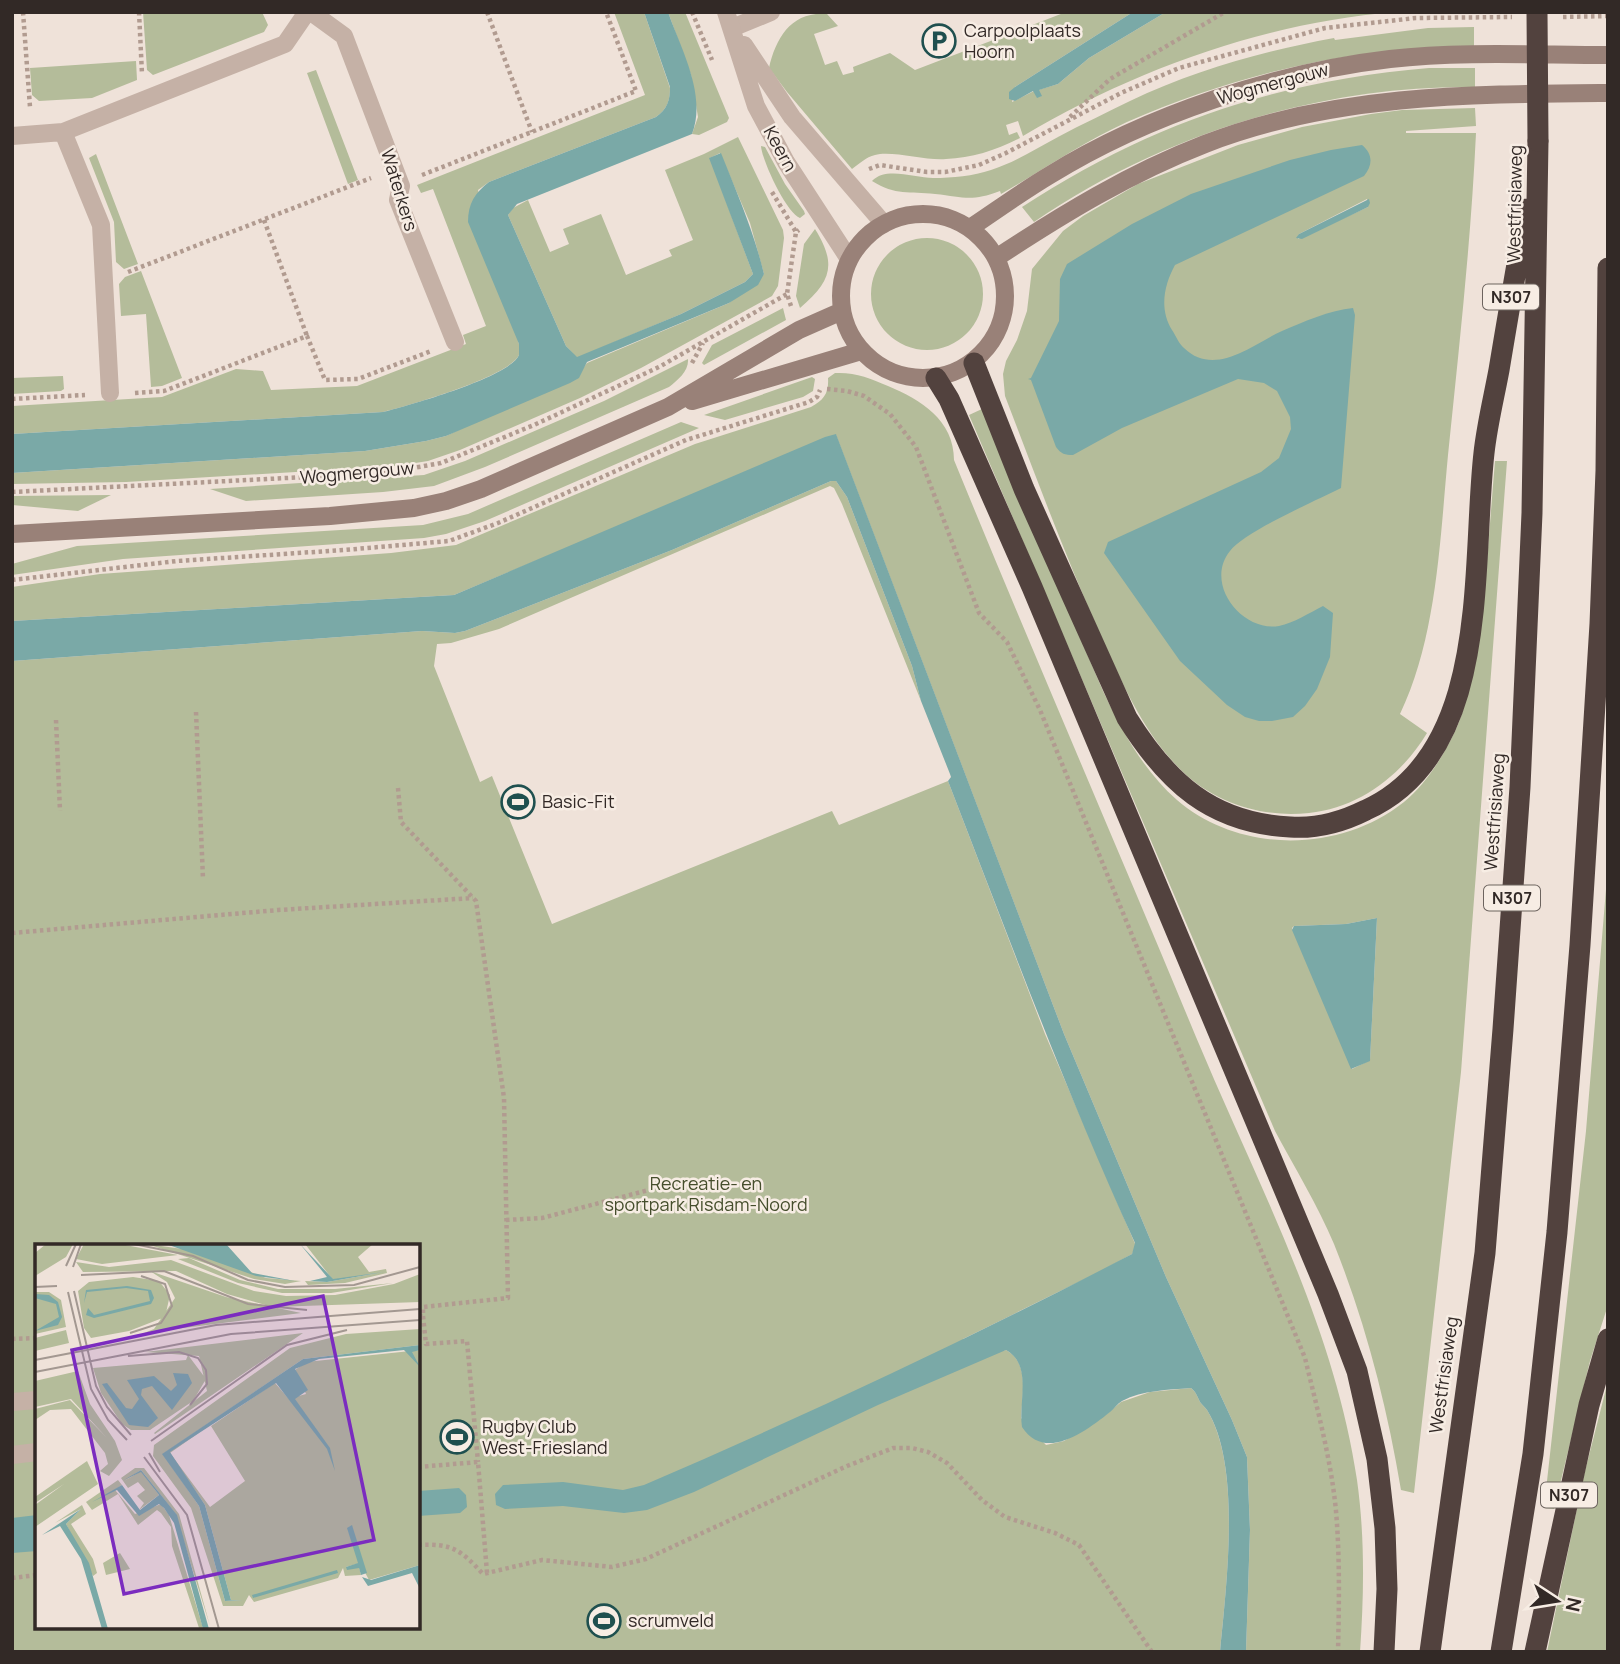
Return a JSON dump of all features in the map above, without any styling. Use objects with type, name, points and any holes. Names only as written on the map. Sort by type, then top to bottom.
[{"type":"highway","name":"Westfrisiaweg","points":[[1430,1652],[1485,1253],[1520,787],[1532,527],[1538,141],[1537,12]]},
{"type":"highway","name":"N307","points":[[974,363],[1030,501],[1127,718],[1148,751],[1169,775],[1202,802],[1244,820],[1270,826],[1311,827],[1351,817],[1398,792],[1422,768],[1453,711],[1459,690],[1471,628],[1484,452],[1538,141]]},
{"type":"highway","name":"N307","points":[[1502,1652],[1532,1454],[1558,1232],[1580,945],[1599,638],[1605,485],[1608,268]]},
{"type":"highway","points":[[936,378],[949,399],[1032,587],[1323,1281],[1357,1371],[1377,1459],[1385,1528],[1387,1588],[1384,1652]]},
{"type":"highway","name":"N307","points":[[1535,1652],[1584,1428],[1608,1339]]},
{"type":"street","name":"Waterkers","points":[[12,136],[63,132],[285,44],[309,12],[344,36],[397,176],[398,200],[455,342]]},
{"type":"street","points":[[729,20],[771,12]]},
{"type":"street","name":"Keern","points":[[729,20],[792,117],[884,224]]},
{"type":"street","name":"Keern","points":[[729,20],[756,106],[793,172],[849,259]]},
{"type":"street","name":"Wogmergouw","points":[[970,228],[1051,174],[1122,137],[1200,104],[1292,77],[1344,65],[1420,56],[1608,55]]},
{"type":"street","points":[[996,258],[1074,207],[1137,174],[1206,143],[1271,124],[1354,106],[1389,102],[1469,95],[1608,93]]},
{"type":"street","points":[[63,132],[101,225],[110,393]]},
{"type":"street","points":[[903,216],[945,216],[970,228],[985,242],[996,258],[1003,274],[1005,291],[1002,323],[995,339],[974,363],[936,378],[911,378],[888,371],[860,351],[846,326],[842,311],[843,275],[849,259],[866,236],[903,216]]},
{"type":"street","points":[[12,534],[330,516],[414,508],[481,489],[668,407],[799,330],[842,311]]},
{"type":"street","points":[[668,407],[860,351]]},
{"type":"street","points":[[12,1402],[35,1400]]},
{"type":"street","points":[[12,1455],[35,1452]]},
{"type":"path","points":[[23,12],[29,107],[34,107],[36,134]]},
{"type":"path","points":[[139,12],[142,76],[152,97]]},
{"type":"path","points":[[487,12],[532,132]]},
{"type":"path","points":[[104,281],[264,220],[532,132],[636,91],[606,12]]},
{"type":"path","points":[[1066,121],[1110,79],[1225,12]]},
{"type":"path","points":[[264,220],[325,380],[358,379],[455,342]]},
{"type":"path","name":"Wogmergouw","points":[[12,492],[385,473],[441,463],[534,425],[659,367],[788,294]]},
{"type":"path","points":[[12,399],[164,391],[307,336]]},
{"type":"path","points":[[820,388],[864,396],[890,414],[916,447],[979,614],[1007,642],[1040,710],[1305,1358],[1336,1509],[1338,1652]]},
{"type":"path","points":[[196,712],[203,879]]},
{"type":"path","points":[[56,720],[60,811]]},
{"type":"path","points":[[398,788],[401,822],[476,901],[505,1098],[508,1298],[423,1307],[421,1316],[426,1344],[467,1341],[486,1573]]},
{"type":"path","points":[[12,933],[278,910],[474,898]]},
{"type":"path","points":[[506,1220],[542,1218],[664,1186]]},
{"type":"path","points":[[12,1339],[35,1338]]},
{"type":"path","points":[[420,1545],[450,1546],[464,1553],[483,1574],[542,1560],[612,1567],[628,1565],[847,1466],[893,1448],[912,1448],[928,1452],[947,1463],[982,1500],[1005,1517],[1055,1533],[1079,1545],[1152,1652]]},
{"type":"path","points":[[420,1467],[478,1462]]},
{"type":"path","points":[[12,1577],[35,1576]]},
{"type":"green space","points":[[143,12],[262,12],[268,25],[264,32],[153,75],[147,70]]},
{"type":"green space","points":[[614,12],[644,12],[670,88],[663,111],[656,117],[489,182],[478,190],[519,344],[519,355],[511,364],[456,390],[383,412],[12,434],[12,406],[162,397],[236,369],[263,371],[271,390],[357,386],[466,344],[463,335],[486,326],[433,189],[421,193],[417,185],[645,95]]},
{"type":"green space","points":[[668,12],[685,12],[729,118],[727,122],[699,135],[692,134],[698,117],[691,75]]},
{"type":"green space","points":[[1066,12],[1133,12],[1015,87],[1012,102],[1034,91],[1037,97],[1041,96],[1038,90],[1058,84],[1089,58],[1166,12],[1395,12],[1298,27],[1202,53],[1110,90],[1023,136],[1018,121],[1006,125],[1009,135],[1017,132],[1020,138],[984,153],[938,159],[882,154],[869,157],[852,169],[769,68],[781,36],[795,22],[815,14],[827,14],[838,26],[814,34],[825,65],[837,61],[843,75],[854,72],[853,67],[890,53],[915,70]]},
{"type":"green space","points":[[1474,27],[1474,47],[1429,48],[1341,58],[1297,66],[1210,90],[1127,122],[1079,147],[1001,194],[1000,191],[968,198],[903,192],[888,189],[872,181],[893,173],[940,178],[991,170],[1155,90],[1256,55],[1334,38],[1428,28]]},
{"type":"green space","points":[[136,61],[137,80],[92,98],[39,101],[32,95],[30,68]]},
{"type":"green space","points":[[1429,68],[1475,68],[1475,87],[1359,95],[1244,121],[1135,164],[1083,191],[1034,222],[1022,207],[1070,177],[1118,152],[1216,111],[1319,83]]},
{"type":"green space","points":[[316,70],[358,180],[348,184],[307,73]]},
{"type":"green space","points":[[1475,108],[1476,126],[1406,131],[1476,133],[1464,294],[1435,587],[1422,653],[1400,714],[1427,733],[1405,763],[1362,797],[1327,810],[1309,813],[1258,811],[1225,800],[1195,782],[1156,741],[1135,708],[1101,636],[1052,517],[1005,396],[1003,374],[1027,311],[1032,269],[1063,231],[1083,216],[1138,184],[1238,145],[1302,127],[1402,110]],"holes":[[[1367,199],[1368,207],[1298,239],[1299,234]]]},
{"type":"green space","points":[[738,137],[783,230],[778,286],[772,296],[641,368],[580,398],[460,450],[428,461],[396,466],[126,482],[12,484],[12,473],[365,451],[446,436],[581,371],[587,363],[729,303],[764,274],[750,223],[720,153],[710,158],[753,274],[745,282],[681,314],[577,358],[566,346],[508,215],[513,208],[528,200],[550,252],[569,244],[563,229],[601,214],[626,275],[672,256],[669,250],[693,240],[665,170]]},
{"type":"green space","points":[[761,146],[765,147],[785,184],[804,211],[805,214],[800,218],[789,207],[776,186]]},
{"type":"green space","points":[[96,154],[138,264],[124,269],[116,262],[114,222],[89,158]]},
{"type":"green space","points":[[815,229],[827,253],[827,273],[818,290],[800,308],[796,296],[804,244]]},
{"type":"green space","points":[[927,238],[948,243],[966,255],[978,273],[983,294],[978,315],[966,333],[948,345],[927,350],[906,345],[888,333],[876,315],[871,294],[876,273],[888,255],[906,243]]},
{"type":"green space","points":[[141,271],[182,378],[162,386],[151,387],[146,314],[121,316],[119,284],[125,277]]},
{"type":"green space","points":[[783,308],[786,320],[704,365],[702,363],[712,345]]},
{"type":"green space","points":[[688,359],[685,371],[669,387],[485,467],[434,486],[246,501],[210,489],[424,475],[465,461],[604,401]]},
{"type":"green space","points":[[835,373],[869,378],[912,398],[933,413],[948,434],[953,446],[954,460],[984,532],[1290,1254],[1331,1365],[1357,1480],[1363,1566],[1360,1652],[1246,1652],[1250,1530],[1247,1457],[1166,1277],[1064,1034],[836,435],[454,595],[12,621],[12,587],[100,574],[391,553],[456,545],[695,444],[811,407],[825,396],[828,378]]},
{"type":"green space","points":[[63,376],[64,389],[61,391],[12,394],[12,378]]},
{"type":"green space","points":[[812,377],[815,379],[813,391],[803,397],[725,420],[704,415]]},
{"type":"green space","points":[[982,409],[1103,691],[1144,763],[1177,800],[1202,818],[1230,830],[1260,838],[1321,838],[1350,831],[1378,819],[1404,802],[1434,768],[1456,729],[1466,699],[1484,591],[1495,461],[1507,461],[1461,1072],[1414,1493],[1401,1490],[1374,1366],[1356,1304],[1334,1244],[1314,1201],[1275,1131],[969,415]],"holes":[[[1377,918],[1370,1060],[1352,1069],[1292,928],[1294,926],[1346,924]]]},
{"type":"green space","points":[[681,422],[699,428],[485,521],[446,534],[424,538],[123,559],[12,575],[12,564],[77,546],[423,525],[468,514]]},
{"type":"green space","name":"Recreatie- en sportpark Risdam-Noord","points":[[836,481],[847,497],[912,666],[921,701],[842,504],[834,488],[830,486],[499,629],[451,643],[437,644],[434,666],[480,782],[492,776],[552,924],[832,811],[839,825],[948,781],[1045,1034],[1136,1246],[1132,1254],[1105,1269],[963,1339],[1006,1350],[1014,1356],[1022,1371],[1021,1418],[1046,1445],[1064,1441],[1121,1402],[1150,1392],[1191,1388],[1194,1391],[1218,1434],[1225,1463],[1229,1528],[1220,1652],[12,1652],[12,661],[422,631],[465,631],[672,550]]},
{"type":"green space","points":[[111,495],[78,511],[12,505],[12,496]]},
{"type":"green space","points":[[1608,865],[1608,1305],[1590,1361],[1554,1509],[1544,1508],[1586,1131]]},
{"type":"green space","points":[[1608,1381],[1608,1652],[1547,1652],[1584,1475]]},
{"type":"water","points":[[644,12],[668,12],[691,72],[696,104],[692,134],[517,204],[508,215],[566,346],[577,357],[681,314],[745,282],[753,274],[709,158],[721,153],[760,258],[764,274],[758,285],[729,303],[587,362],[579,378],[570,383],[446,436],[365,451],[12,473],[12,434],[383,412],[457,390],[512,364],[519,355],[519,344],[468,222],[471,204],[476,194],[489,182],[656,117],[663,111],[670,87]]},
{"type":"water","points":[[1133,12],[1166,12],[1089,58],[1058,84],[1039,90],[1042,96],[1037,98],[1033,91],[1015,101],[1009,99],[1009,92],[1015,87]]},
{"type":"water","points":[[1362,145],[1371,160],[1364,176],[1175,265],[1164,297],[1165,314],[1178,340],[1196,356],[1208,360],[1234,356],[1282,331],[1326,314],[1353,308],[1355,315],[1341,488],[1250,535],[1230,551],[1223,564],[1221,577],[1224,590],[1240,613],[1252,621],[1265,626],[1279,626],[1323,606],[1333,613],[1330,657],[1317,689],[1293,717],[1259,721],[1245,717],[1227,705],[1180,661],[1104,553],[1108,542],[1261,472],[1279,458],[1291,429],[1290,417],[1277,391],[1264,383],[1238,379],[1122,428],[1070,455],[1061,453],[1056,447],[1031,380],[1028,379],[1031,378],[1059,321],[1060,279],[1067,264],[1132,224],[1191,194],[1290,160]]},
{"type":"water","points":[[1369,199],[1368,207],[1302,239],[1296,238],[1299,234]]},
{"type":"water","points":[[836,434],[1064,1034],[1166,1277],[1247,1457],[1250,1530],[1246,1652],[1220,1652],[1229,1528],[1225,1462],[1218,1434],[1194,1391],[1191,1388],[1165,1390],[1130,1397],[1077,1435],[1053,1443],[1042,1442],[1031,1437],[1022,1427],[1022,1374],[1014,1357],[1006,1350],[878,1405],[694,1492],[647,1510],[624,1513],[563,1506],[505,1509],[496,1505],[495,1494],[503,1485],[563,1482],[623,1490],[644,1485],[890,1374],[1132,1254],[1135,1243],[1085,1129],[1015,955],[948,781],[951,777],[921,701],[912,666],[847,497],[836,481],[672,550],[465,631],[422,631],[12,661],[12,621],[454,595]]},
{"type":"water","points":[[1377,918],[1370,1061],[1351,1069],[1292,930],[1294,926],[1346,924]]},
{"type":"water","points":[[459,1488],[466,1495],[467,1507],[460,1513],[420,1516],[420,1491]]},
{"type":"water","points":[[35,1515],[35,1551],[12,1553],[12,1518]]},
{"type":"place","name":"Carpoolplaats Hoorn","points":[[939,41]]},
{"type":"place","name":"Basic-Fit","points":[[518,802]]},
{"type":"place","name":"Rugby Club West-Friesland","points":[[457,1437]]},
{"type":"place","name":"scrumveld","points":[[604,1621]]}]
